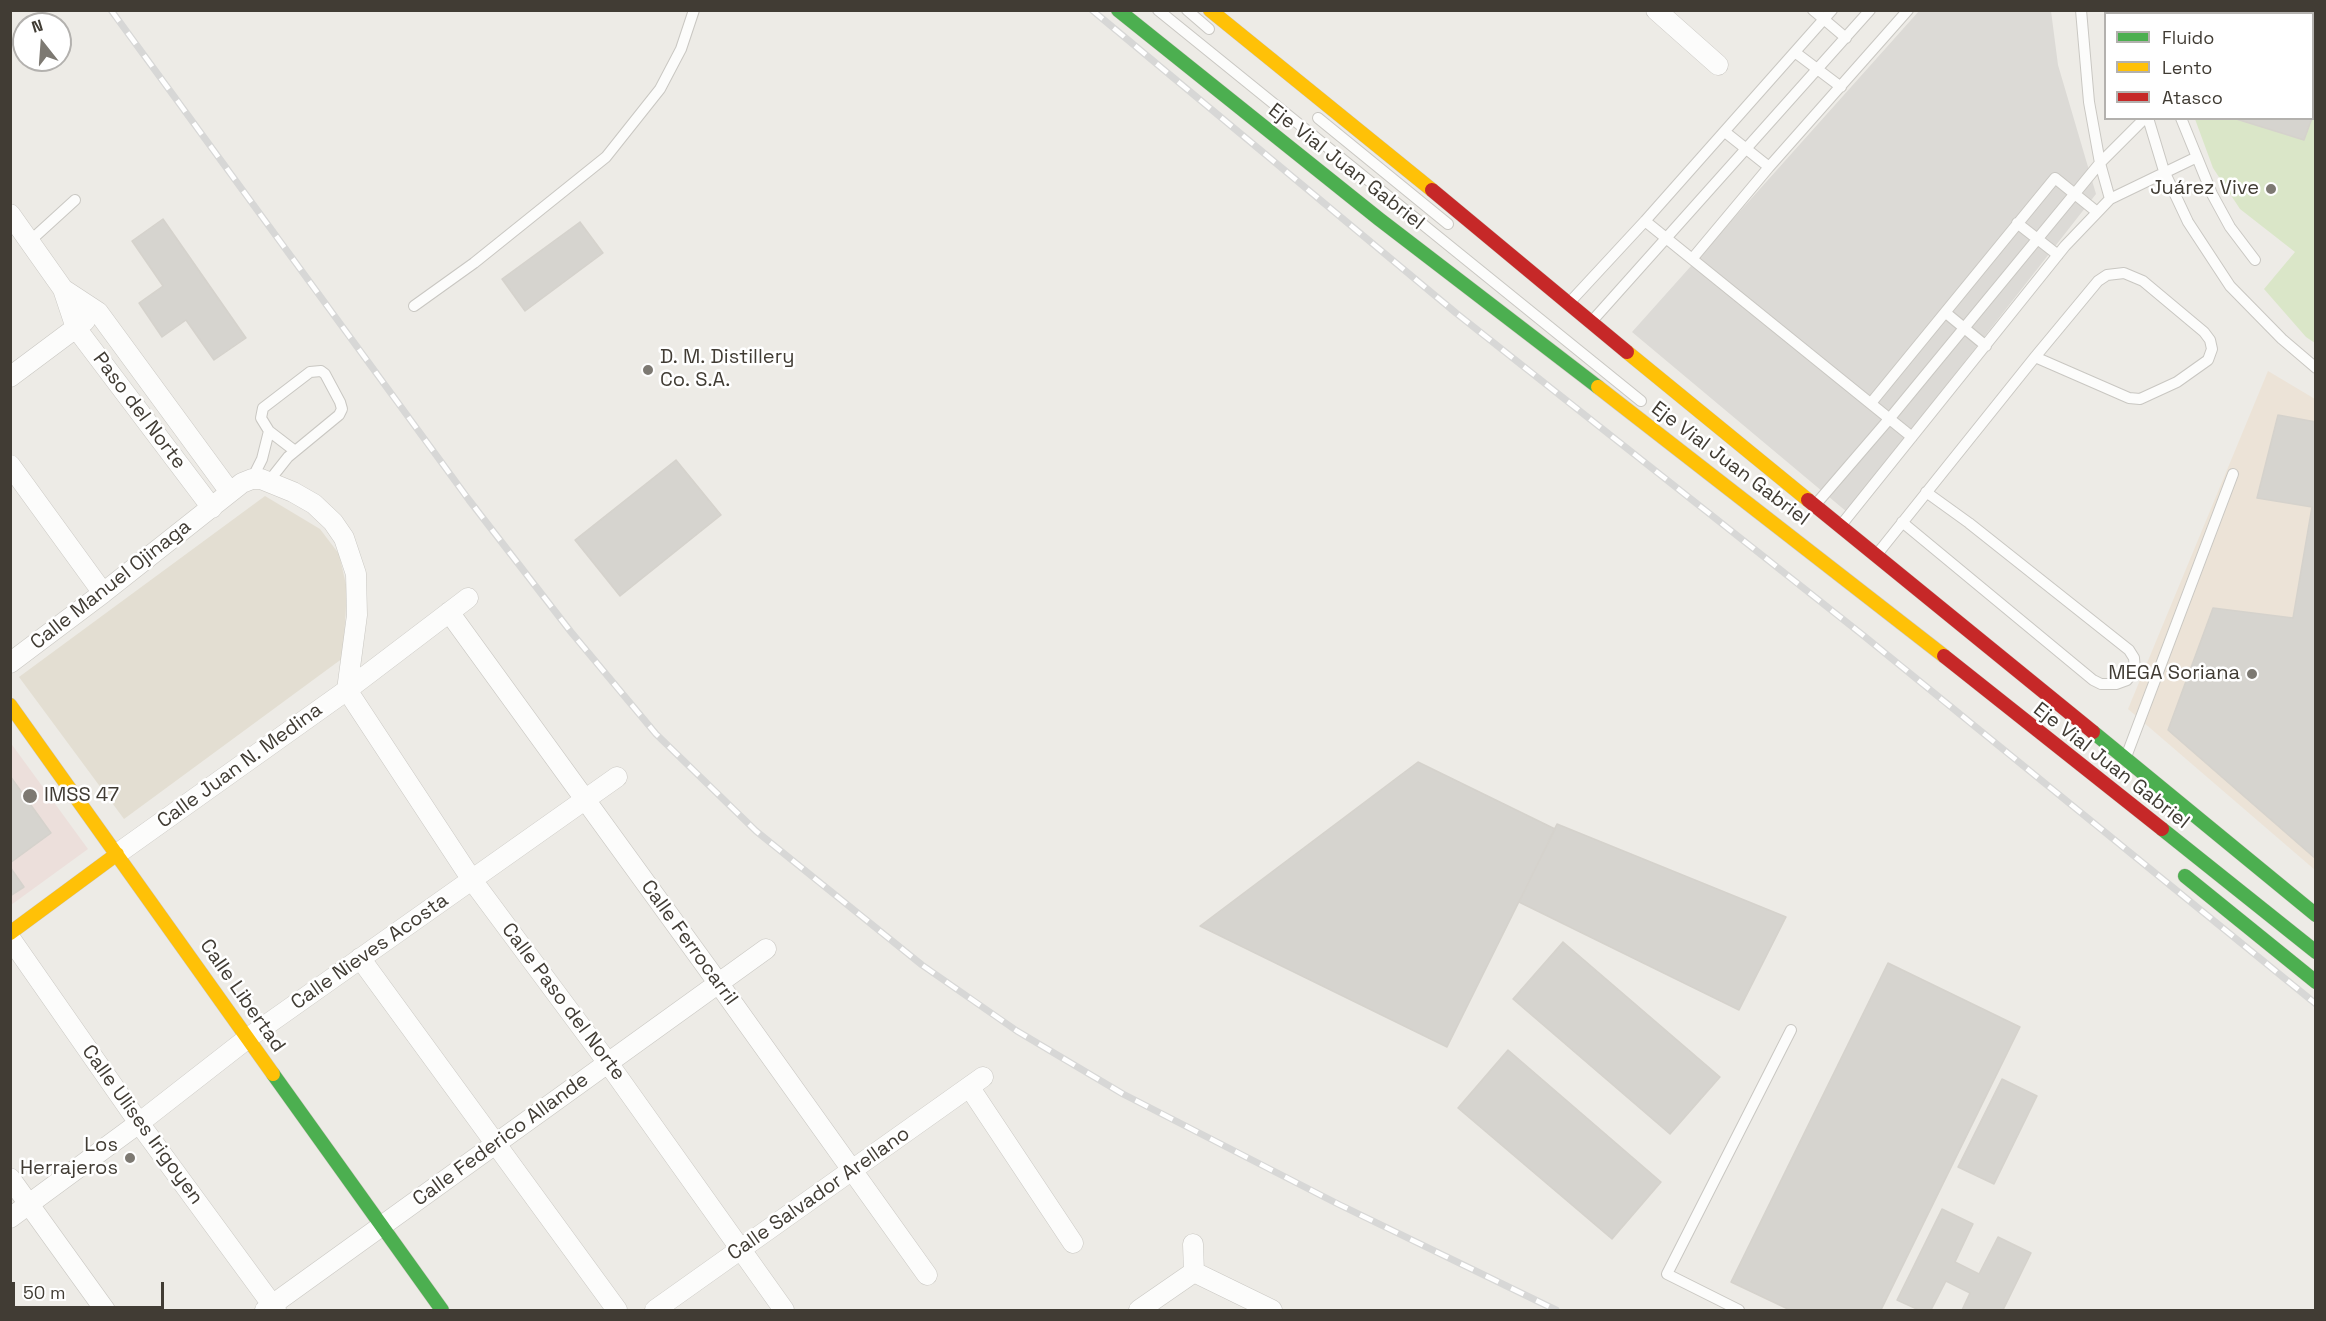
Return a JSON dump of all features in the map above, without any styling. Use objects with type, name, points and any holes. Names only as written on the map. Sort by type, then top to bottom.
[{"type":"main road","name":"Eje Vial Juan Gabriel","points":[[1118,10],[1398,233],[1845,577],[2316,952]]},
{"type":"main road","name":"Eje Vial Juan Gabriel","points":[[1210,10],[2316,915]]},
{"type":"main road","points":[[1845,577],[1903,642]]},
{"type":"main road","name":"Calle Libertad","points":[[10,705],[442,1311]]},
{"type":"main road","name":"Calle Juan N. Medina","points":[[10,933],[117,854]]},
{"type":"main road","points":[[2176,869],[2316,982]]},
{"type":"street","points":[[1656,10],[1718,65]]},
{"type":"street","name":"Paso del Norte","points":[[10,214],[63,289],[76,328],[212,508]]},
{"type":"street","name":"Paso del Norte","points":[[63,289],[98,312],[230,492]]},
{"type":"street","points":[[10,377],[98,312]]},
{"type":"street","points":[[10,465],[103,593]]},
{"type":"street","points":[[212,508],[230,492],[261,480],[314,504],[333,522],[344,538],[357,582],[357,615],[347,690]]},
{"type":"street","name":"Calle Manuel Ojinaga","points":[[10,663],[212,508]]},
{"type":"street","name":"Calle Juan N. Medina","points":[[117,854],[347,690],[468,598]]},
{"type":"street","name":"Calle Ferrocarril","points":[[448,612],[719,984],[927,1275]]},
{"type":"street","name":"Calle Paso del Norte","points":[[347,690],[472,880],[609,1063],[784,1311]]},
{"type":"street","name":"Calle Nieves Acosta","points":[[10,1218],[140,1123],[248,1038],[585,802],[617,777]]},
{"type":"street","name":"Calle Ulises Irigoyen","points":[[10,938],[271,1309]]},
{"type":"street","name":"Calle Federico Allande","points":[[271,1309],[766,949]]},
{"type":"street","points":[[360,958],[617,1311]]},
{"type":"street","name":"Calle Salvador Arellano","points":[[655,1311],[977,1083],[1073,1243]]},
{"type":"street","points":[[10,1178],[105,1311]]},
{"type":"street","points":[[1193,1244],[1194,1272]]},
{"type":"street","points":[[1139,1311],[1194,1272]]},
{"type":"street","points":[[1194,1272],[1272,1311]]},
{"type":"lane","points":[[414,306],[474,263],[606,157],[660,89],[681,49],[694,10]]},
{"type":"lane","points":[[1158,10],[1648,407]]},
{"type":"lane","points":[[1186,10],[1214,33]]},
{"type":"lane","points":[[1813,10],[1828,15],[1846,38]]},
{"type":"lane","points":[[1591,323],[1870,10]]},
{"type":"lane","points":[[1692,259],[1768,167],[1908,10]]},
{"type":"lane","points":[[2081,10],[2089,102],[2100,163],[2110,199]]},
{"type":"lane","points":[[1568,304],[1646,221],[1828,15]]},
{"type":"lane","points":[[1796,52],[1841,87]]},
{"type":"lane","points":[[1307,109],[1456,230]]},
{"type":"lane","points":[[1814,506],[1890,418],[2100,163],[2144,120]]},
{"type":"lane","points":[[2147,120],[2164,171],[2188,222],[2230,286],[2282,339],[2316,368]]},
{"type":"lane","points":[[2182,120],[2212,194],[2230,227],[2254,260]]},
{"type":"lane","points":[[1725,132],[1768,167]]},
{"type":"lane","points":[[1840,527],[2058,255],[2097,212],[2110,199],[2197,157]]},
{"type":"lane","points":[[1871,404],[2055,178],[2097,212]]},
{"type":"lane","points":[[30,241],[75,200]]},
{"type":"lane","points":[[1646,221],[1912,437]]},
{"type":"lane","points":[[2017,223],[2058,255]]},
{"type":"lane","points":[[1875,556],[2035,357],[2098,281],[2107,275],[2117,272],[2143,281],[2204,332],[2210,340],[2212,349],[2211,356],[2177,382],[2140,399],[2130,398],[2035,357]]},
{"type":"lane","points":[[1946,313],[1986,346]]},
{"type":"lane","points":[[261,480],[339,415],[342,409],[340,402],[326,374],[321,371],[310,372],[267,404],[261,412],[261,418],[269,431],[295,451]]},
{"type":"lane","points":[[1707,430],[1726,434]]},
{"type":"lane","points":[[261,480],[262,459],[269,431]]},
{"type":"lane","points":[[1682,440],[1693,461]]},
{"type":"lane","points":[[2125,760],[2233,474]]},
{"type":"lane","points":[[1902,522],[2093,680],[2101,684],[2116,684],[2127,680],[2135,670],[2134,658],[2129,650],[1969,523],[1926,492]]},
{"type":"lane","points":[[1739,1311],[1667,1274],[1791,1030]]},
{"type":"shaded area","points":[[1919,11],[2051,11],[2058,65],[2096,194],[1847,512],[1632,332]]},
{"type":"shaded area","points":[[2268,371],[2315,399],[2315,870],[2128,709]]},
{"type":"shaded area","points":[[265,496],[320,529],[339,554],[347,589],[343,658],[124,819],[19,677]]},
{"type":"shaded area","name":"IMSS 47","points":[[10,742],[88,849],[11,905],[10,905]]},
{"type":"green space","name":"Juárez Vive","points":[[2202,10],[2315,11],[2315,343],[2306,337],[2264,289],[2295,252],[2240,209],[2213,168],[2195,120],[2314,120],[2314,12],[2201,12]]},
{"type":"building","points":[[2254,10],[2316,10],[2316,109],[2314,113],[2314,12],[2254,12]]},
{"type":"building","points":[[2239,120],[2311,120],[2304,140]]},
{"type":"building","points":[[163,219],[246,338],[214,360],[186,320],[162,337],[139,303],[163,286],[132,241]]},
{"type":"building","points":[[580,222],[603,253],[525,311],[502,279]]},
{"type":"building","name":"MEGA Soriana","points":[[2278,415],[2316,422],[2316,859],[2168,730],[2213,608],[2293,618],[2312,507],[2257,498]]},
{"type":"building","points":[[676,460],[721,515],[620,596],[575,540]]},
{"type":"building","points":[[1418,762],[1555,829],[1447,1047],[1200,926]]},
{"type":"building","points":[[10,776],[51,833],[10,863]]},
{"type":"building","points":[[1557,824],[1786,917],[1739,1010],[1519,902]]},
{"type":"building","points":[[10,867],[24,887],[10,896]]},
{"type":"building","points":[[1563,942],[1720,1077],[1670,1134],[1513,999]]},
{"type":"building","points":[[1888,963],[2020,1027],[1881,1310],[1790,1310],[1731,1282]]},
{"type":"building","points":[[1508,1050],[1661,1182],[1612,1239],[1458,1108]]},
{"type":"building","points":[[2002,1079],[2037,1096],[1994,1184],[1958,1167]]},
{"type":"building","points":[[1942,1209],[1973,1224],[1955,1262],[1979,1274],[1998,1237],[2031,1253],[2003,1310],[1962,1310],[1970,1293],[1946,1281],[1931,1310],[1919,1310],[1897,1300]]},
{"type":"railway","points":[[111,10],[469,500],[571,632],[656,734],[756,831],[922,965],[1017,1031],[1123,1094],[1338,1204],[1556,1310]]},
{"type":"railway","points":[[1092,10],[1456,313],[1864,636],[2316,1004]]},
{"type":"traffic: fast","points":[[1118,10],[1379,219],[1598,387]]},
{"type":"traffic: fast","points":[[2093,732],[2316,915]]},
{"type":"traffic: fast","points":[[2162,829],[2316,952]]},
{"type":"traffic: fast","points":[[2185,876],[2316,982]]},
{"type":"traffic: fast","points":[[273,1074],[442,1310]]},
{"type":"traffic: slow","points":[[1210,10],[1432,190]]},
{"type":"traffic: slow","points":[[1627,352],[1808,500]]},
{"type":"traffic: slow","points":[[1598,387],[1944,656]]},
{"type":"traffic: slow","points":[[10,705],[273,1074]]},
{"type":"traffic: slow","points":[[10,933],[117,854]]},
{"type":"traffic: jam","points":[[1432,190],[1627,352]]},
{"type":"traffic: jam","points":[[1808,500],[2093,732]]},
{"type":"traffic: jam","points":[[1944,656],[2162,829]]},
{"type":"place","name":"Juárez Vive","points":[[2271,189]]},
{"type":"place","name":"D. M. Distillery Co. S.A.","points":[[648,370]]},
{"type":"place","name":"MEGA Soriana","points":[[2252,674]]},
{"type":"place","name":"IMSS 47","points":[[30,796]]},
{"type":"place","name":"Los Herrajeros","points":[[130,1158]]}]
